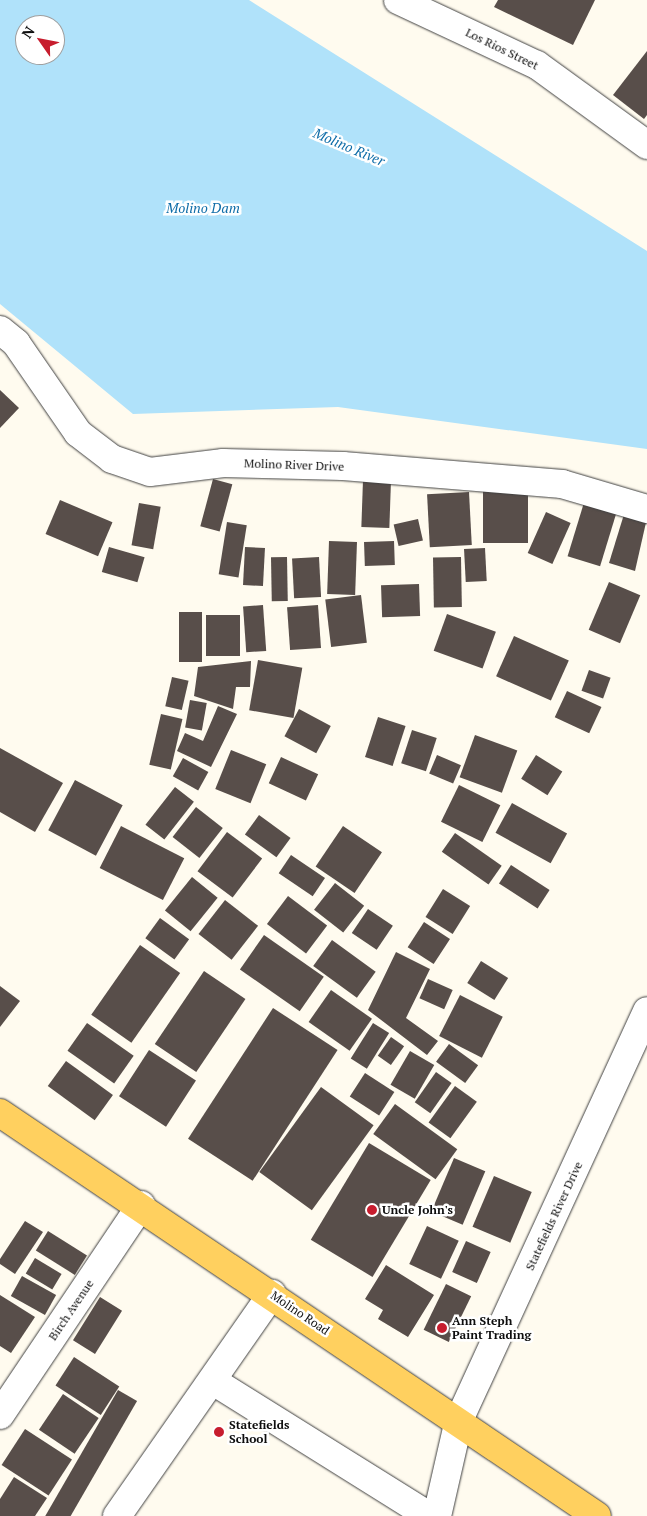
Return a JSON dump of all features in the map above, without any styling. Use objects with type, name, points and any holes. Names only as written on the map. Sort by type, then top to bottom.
[{"type":"main road","name":"Molino Road","points":[[0,1113],[141,1205],[459,1420],[597,1516]]},
{"type":"street","name":"Los Rios Street","points":[[398,0],[537,65],[647,145]]},
{"type":"street","name":"Molino River Drive","points":[[0,330],[16,343],[78,433],[112,460],[150,472],[223,463],[343,466],[562,484],[647,509]]},
{"type":"street","name":"Statefields River Drive","points":[[437,1516],[459,1420],[647,1011]]},
{"type":"street","name":"Birch Avenue","points":[[4,1397],[141,1205]]},
{"type":"street","points":[[117,1516],[272,1294]]},
{"type":"street","points":[[213,1381],[429,1516]]},
{"type":"water","name":"Molino Dam","points":[[0,0],[249,0],[647,251],[647,449],[338,407],[133,414],[0,304]]},
{"type":"building","points":[[498,0],[595,0],[573,45],[494,7]]},
{"type":"building","points":[[647,51],[647,115],[644,119],[613,95]]},
{"type":"building","points":[[0,390],[19,408],[0,428]]},
{"type":"building","points":[[483,477],[528,477],[528,543],[483,543]]},
{"type":"building","points":[[213,479],[232,484],[220,532],[200,526]]},
{"type":"building","points":[[363,480],[391,481],[389,528],[361,527]]},
{"type":"building","points":[[469,492],[472,545],[430,547],[427,494]]},
{"type":"building","points":[[586,496],[619,506],[600,566],[568,556]]},
{"type":"building","points":[[60,500],[112,522],[98,556],[46,534]]},
{"type":"building","points":[[139,503],[161,507],[153,549],[132,545]]},
{"type":"building","points":[[625,511],[647,518],[635,571],[609,563]]},
{"type":"building","points":[[546,512],[571,523],[552,564],[528,553]]},
{"type":"building","points":[[418,519],[423,540],[399,546],[394,525]]},
{"type":"building","points":[[227,522],[247,525],[238,577],[219,574]]},
{"type":"building","points":[[329,541],[357,542],[355,595],[327,594]]},
{"type":"building","points":[[394,541],[395,565],[365,566],[364,542]]},
{"type":"building","points":[[109,547],[145,557],[137,582],[102,572]]},
{"type":"building","points":[[245,547],[265,548],[263,586],[243,585]]},
{"type":"building","points":[[485,548],[487,581],[466,582],[464,549]]},
{"type":"building","points":[[271,557],[287,557],[288,601],[272,601]]},
{"type":"building","points":[[319,557],[321,597],[294,598],[292,558]]},
{"type":"building","points":[[433,557],[461,557],[462,607],[434,607]]},
{"type":"building","points":[[609,582],[640,595],[620,643],[589,630]]},
{"type":"building","points":[[419,584],[420,616],[382,617],[381,585]]},
{"type":"building","points":[[361,595],[367,643],[331,647],[325,599]]},
{"type":"building","points":[[263,605],[266,651],[246,652],[243,606]]},
{"type":"building","points":[[318,605],[321,648],[290,650],[287,607]]},
{"type":"building","points":[[179,612],[202,612],[202,662],[179,662]]},
{"type":"building","points":[[447,614],[496,632],[483,668],[434,651]]},
{"type":"building","points":[[206,615],[240,615],[240,656],[206,656]]},
{"type":"building","points":[[514,636],[569,660],[551,701],[496,676]]},
{"type":"building","points":[[258,660],[302,668],[293,718],[249,710]]},
{"type":"building","points":[[251,661],[250,687],[236,687],[233,709],[194,696],[198,667]]},
{"type":"building","points":[[589,670],[611,678],[603,699],[581,691]]},
{"type":"building","points":[[172,677],[189,681],[182,710],[165,706]]},
{"type":"building","points":[[567,691],[601,707],[589,733],[555,717]]},
{"type":"building","points":[[190,700],[207,703],[202,731],[185,728]]},
{"type":"building","points":[[218,706],[237,714],[211,767],[177,751],[185,733],[203,741]]},
{"type":"building","points":[[299,709],[331,726],[316,753],[284,736]]},
{"type":"building","points":[[161,714],[182,719],[171,770],[149,765]]},
{"type":"building","points":[[378,717],[406,726],[393,766],[365,757]]},
{"type":"building","points":[[412,730],[437,738],[426,771],[401,763]]},
{"type":"building","points":[[475,735],[517,750],[502,793],[460,777]]},
{"type":"building","points":[[0,748],[63,783],[35,832],[0,812]]},
{"type":"building","points":[[231,750],[266,764],[250,803],[215,789]]},
{"type":"building","points":[[437,755],[461,765],[453,784],[429,773]]},
{"type":"building","points":[[536,755],[562,771],[547,795],[521,779]]},
{"type":"building","points":[[281,757],[318,774],[306,801],[269,783]]},
{"type":"building","points":[[183,758],[208,772],[198,790],[173,776]]},
{"type":"building","points":[[75,780],[123,805],[96,856],[48,830]]},
{"type":"building","points":[[459,785],[500,805],[482,842],[441,822]]},
{"type":"building","points":[[175,787],[194,802],[164,840],[145,825]]},
{"type":"building","points":[[512,803],[567,834],[551,863],[496,833]]},
{"type":"building","points":[[196,807],[223,828],[199,858],[173,837]]},
{"type":"building","points":[[259,815],[291,838],[276,857],[245,834]]},
{"type":"building","points":[[121,826],[184,858],[163,900],[100,868]]},
{"type":"building","points":[[343,826],[382,852],[355,893],[316,867]]},
{"type":"building","points":[[227,832],[262,858],[233,898],[198,871]]},
{"type":"building","points":[[455,833],[502,866],[488,885],[442,852]]},
{"type":"building","points":[[291,855],[325,878],[313,896],[279,873]]},
{"type":"building","points":[[511,865],[550,890],[538,909],[499,883]]},
{"type":"building","points":[[192,877],[218,898],[191,931],[165,910]]},
{"type":"building","points":[[335,883],[364,906],[343,933],[314,910]]},
{"type":"building","points":[[443,889],[470,906],[453,934],[426,917]]},
{"type":"building","points":[[288,896],[327,925],[306,953],[267,924]]},
{"type":"building","points":[[225,900],[258,926],[232,960],[199,934]]},
{"type":"building","points":[[368,909],[393,926],[377,950],[352,933]]},
{"type":"building","points":[[160,918],[189,939],[174,959],[145,938]]},
{"type":"building","points":[[424,922],[450,939],[434,964],[408,947]]},
{"type":"building","points":[[264,935],[324,977],[300,1011],[240,969]]},
{"type":"building","points":[[332,940],[376,972],[357,998],[313,966]]},
{"type":"building","points":[[140,945],[180,973],[131,1043],[91,1015]]},
{"type":"building","points":[[396,952],[430,969],[406,1018],[438,1041],[427,1055],[368,1010]]},
{"type":"building","points":[[481,961],[508,978],[494,1000],[467,983]]},
{"type":"building","points":[[204,971],[245,999],[196,1072],[155,1044]]},
{"type":"building","points":[[428,979],[453,990],[444,1009],[419,998]]},
{"type":"building","points":[[0,986],[20,1001],[0,1027]]},
{"type":"building","points":[[331,990],[372,1019],[350,1051],[309,1022]]},
{"type":"building","points":[[460,995],[503,1017],[482,1058],[439,1036]]},
{"type":"building","points":[[273,1008],[338,1050],[253,1181],[188,1139]]},
{"type":"building","points":[[87,1023],[134,1056],[114,1084],[67,1051]]},
{"type":"building","points":[[373,1023],[389,1033],[367,1069],[351,1059]]},
{"type":"building","points":[[391,1037],[404,1046],[391,1065],[378,1056]]},
{"type":"building","points":[[449,1044],[478,1065],[465,1083],[436,1062]]},
{"type":"building","points":[[149,1050],[196,1080],[166,1127],[119,1096]]},
{"type":"building","points":[[410,1051],[434,1065],[415,1099],[390,1085]]},
{"type":"building","points":[[66,1061],[113,1095],[95,1120],[48,1086]]},
{"type":"building","points":[[436,1072],[452,1083],[430,1113],[415,1102]]},
{"type":"building","points":[[365,1073],[394,1092],[379,1116],[350,1096]]},
{"type":"building","points":[[455,1086],[477,1102],[450,1138],[429,1122]]},
{"type":"building","points":[[321,1087],[374,1125],[312,1210],[259,1172]]},
{"type":"building","points":[[395,1104],[457,1149],[436,1179],[373,1134]]},
{"type":"building","name":"Uncle John's","points":[[369,1143],[431,1180],[373,1277],[311,1240]]},
{"type":"building","points":[[454,1158],[485,1171],[463,1225],[431,1211]]},
{"type":"building","points":[[494,1176],[532,1192],[510,1243],[473,1227]]},
{"type":"building","points":[[25,1221],[43,1232],[15,1274],[0,1264],[0,1259]]},
{"type":"building","points":[[427,1226],[459,1241],[441,1279],[409,1264]]},
{"type":"building","points":[[48,1231],[87,1255],[75,1275],[36,1251]]},
{"type":"building","points":[[466,1241],[491,1252],[477,1283],[452,1272]]},
{"type":"building","points":[[35,1258],[62,1274],[52,1289],[26,1273]]},
{"type":"building","points":[[386,1265],[434,1295],[408,1337],[378,1319],[383,1310],[365,1299]]},
{"type":"building","points":[[22,1276],[56,1295],[45,1315],[11,1296]]},
{"type":"building","points":[[446,1284],[471,1296],[449,1342],[424,1330]]},
{"type":"building","points":[[0,1295],[35,1317],[11,1353],[0,1346]]},
{"type":"building","points":[[100,1297],[122,1311],[95,1354],[73,1340]]},
{"type":"building","points":[[74,1357],[119,1386],[101,1415],[55,1386]]},
{"type":"building","points":[[118,1390],[137,1401],[71,1516],[45,1516]]},
{"type":"building","points":[[63,1394],[99,1418],[75,1454],[39,1430]]},
{"type":"building","points":[[25,1429],[72,1459],[49,1496],[2,1465]]},
{"type":"building","points":[[14,1477],[47,1498],[35,1516],[0,1516],[0,1499]]},
{"type":"place","name":"Uncle John's","points":[[372,1210]]},
{"type":"place","name":"Ann Steph Paint Trading","points":[[442,1328]]},
{"type":"place","name":"Statefields School","points":[[219,1432]]},
{"type":"water label","name":"Molino River","points":[[349,147]]}]
